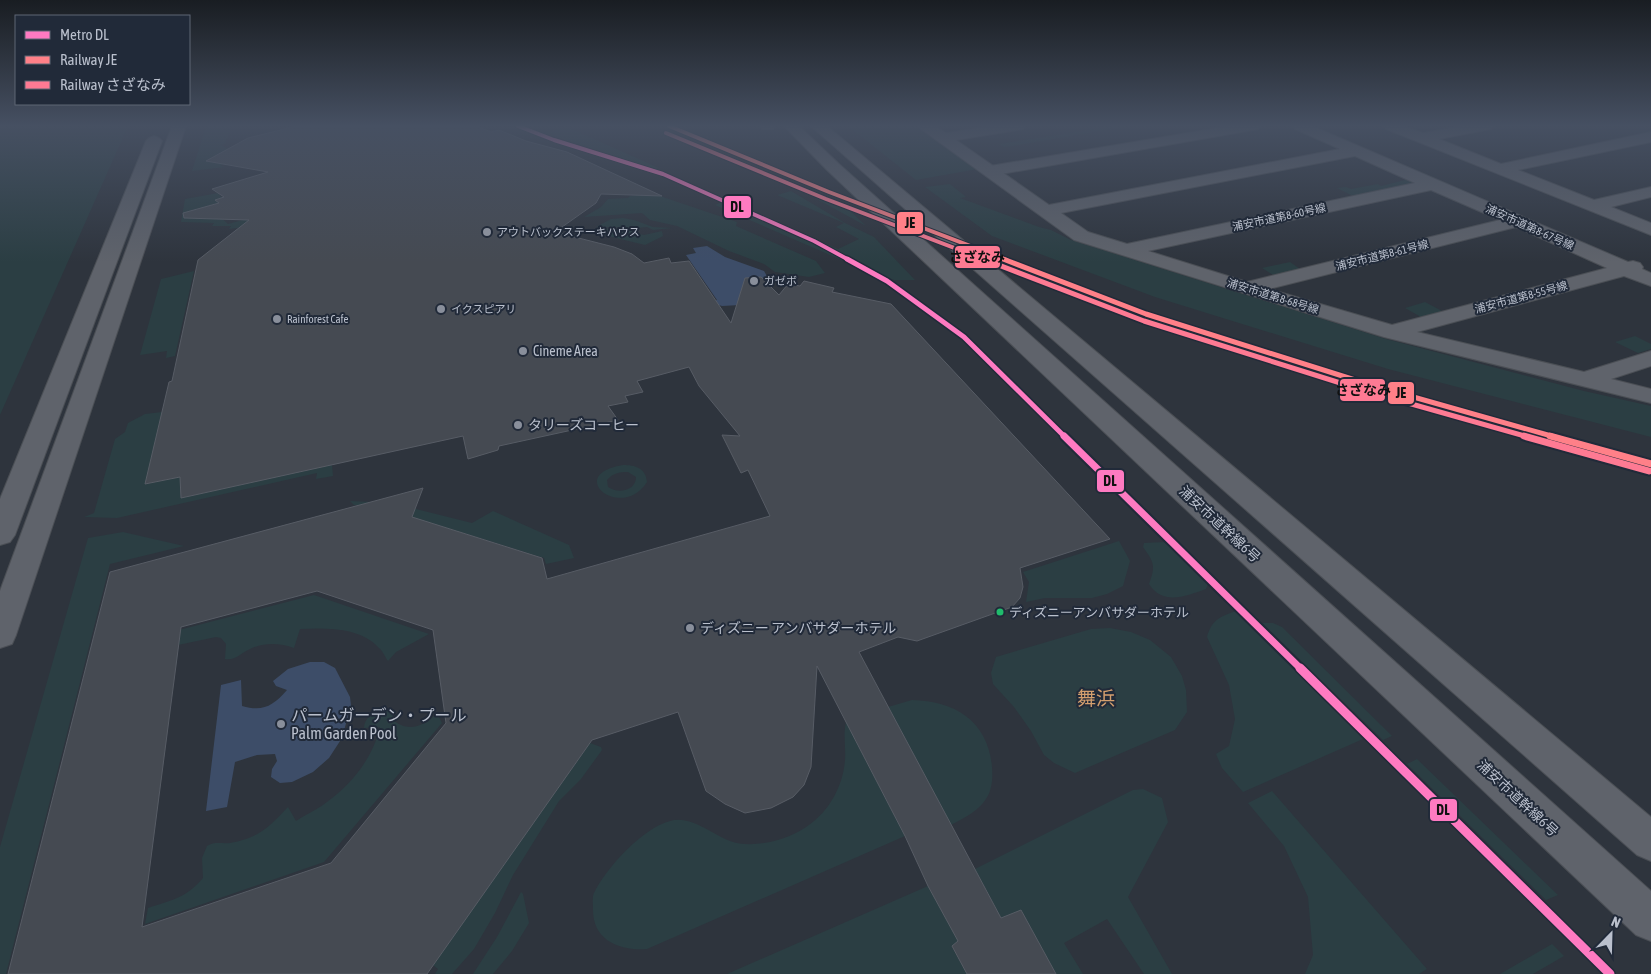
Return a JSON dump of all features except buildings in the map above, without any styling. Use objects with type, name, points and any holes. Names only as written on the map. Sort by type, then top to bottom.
[{"type":"street","points":[[0,535],[142,171]]},
{"type":"street","points":[[0,635],[163,171]]},
{"type":"street","name":"浦安市道幹線6号","points":[[838,171],[1651,920]]},
{"type":"street","points":[[871,171],[1651,842]]},
{"type":"street","name":"浦安市道第8-68号線","points":[[991,171],[1081,236],[1392,332],[1651,396]]},
{"type":"street","points":[[1045,211],[1250,171]]},
{"type":"street","name":"浦安市道第8-67号線","points":[[1404,171],[1651,280]]},
{"type":"street","points":[[1507,171],[1651,229]]},
{"type":"street","name":"浦安市道第8-60号線","points":[[1126,250],[1433,184]]},
{"type":"street","points":[[1593,206],[1651,192]]},
{"type":"street","name":"浦安市道第8-61号線","points":[[1246,288],[1519,221]]},
{"type":"street","name":"浦安市道第8-55号線","points":[[1392,332],[1651,262]]},
{"type":"street","points":[[1584,380],[1651,358]]},
{"type":"green space","points":[[0,171],[108,171],[0,415]]},
{"type":"green space","points":[[905,171],[964,171],[916,180]]},
{"type":"green space","points":[[1409,179],[1417,183],[1353,196],[1337,188],[1346,187],[1351,189],[1378,184],[1381,186]]},
{"type":"green space","points":[[950,184],[966,197],[960,198],[1051,230],[1071,240],[1386,339],[1584,391],[1651,406],[1651,437],[1388,369],[1155,297],[992,236],[925,187]]},
{"type":"green space","points":[[802,189],[844,205],[866,226],[802,191]]},
{"type":"green space","points":[[791,191],[845,223],[874,237],[915,280],[894,280],[844,261],[715,205],[726,200],[838,249],[859,239],[836,227],[844,223],[777,195]]},
{"type":"green space","points":[[218,193],[222,198],[219,203],[208,206],[228,224],[254,217],[245,227],[229,229],[231,226],[212,226],[214,223],[181,222],[185,199]]},
{"type":"green space","points":[[651,193],[737,222],[736,226],[816,261],[825,273],[809,277],[775,272],[764,264],[729,251],[677,226],[650,220],[642,213],[584,217],[601,207],[608,199],[628,198],[630,196]]},
{"type":"green space","points":[[623,218],[653,227],[672,228],[653,230],[647,227],[596,227],[611,219]]},
{"type":"green space","points":[[596,228],[634,230],[635,233],[644,235],[662,231],[663,236],[645,245],[592,232]]},
{"type":"green space","points":[[1290,262],[1300,269],[1273,275],[1262,268]]},
{"type":"green space","points":[[194,271],[175,356],[166,358],[167,351],[140,355],[161,279]]},
{"type":"green space","points":[[1425,302],[1442,311],[1421,317],[1405,308]]},
{"type":"green space","points":[[1635,336],[1651,344],[1651,349],[1638,353],[1615,342]]},
{"type":"green space","points":[[162,412],[146,484],[180,477],[181,498],[332,465],[333,476],[316,479],[317,473],[117,518],[84,517],[94,513],[115,439],[125,432],[128,423],[145,414]]},
{"type":"green space","points":[[623,465],[636,467],[645,473],[647,482],[636,493],[624,498],[613,497],[603,492],[598,485],[598,478],[606,470]],"holes":[[[628,472],[636,477],[633,485],[626,490],[621,491],[608,487],[607,480],[616,473]]]},
{"type":"green space","points":[[350,501],[392,503],[472,523],[493,511],[569,545],[574,558],[546,564],[544,558],[372,505],[354,505]]},
{"type":"green space","points":[[123,532],[184,546],[110,564],[6,974],[0,974],[0,847],[88,538]]},
{"type":"green space","points":[[1119,541],[1130,561],[1123,586],[1107,594],[1092,598],[1045,598],[1026,602],[1029,582],[1023,572]]},
{"type":"green space","points":[[1165,542],[1208,584],[1206,589],[1175,597],[1161,595],[1155,591],[1149,584],[1153,573],[1153,564],[1143,547],[1144,543]]},
{"type":"green space","points":[[314,595],[429,634],[396,652],[388,661],[380,649],[371,641],[353,632],[331,629],[300,629],[294,648],[278,644],[261,645],[229,659],[225,659],[226,644],[221,638],[216,637],[178,645],[179,630]]},
{"type":"green space","points":[[1236,611],[1363,739],[1243,792],[1222,768],[1216,754],[1229,746],[1235,719],[1229,685],[1207,637],[1214,622]]},
{"type":"green space","points":[[1262,623],[1273,623],[1282,627],[1392,736],[1383,740]]},
{"type":"green space","points":[[1110,628],[1131,632],[1150,640],[1171,657],[1182,676],[1186,690],[1187,712],[1175,730],[1075,773],[1054,763],[1044,755],[1031,731],[1014,707],[993,684],[991,673],[996,657],[1091,629]]},
{"type":"green space","points":[[912,700],[942,704],[967,717],[984,737],[989,751],[992,777],[988,795],[976,810],[951,825],[888,707]]},
{"type":"green space","points":[[390,709],[394,712],[392,719],[404,726],[421,725],[437,713],[442,723],[324,862],[145,924],[148,908],[184,894],[203,878],[202,858],[207,846],[215,843],[240,841],[256,835],[269,826],[288,807],[296,821],[323,805],[343,789],[366,761],[376,739],[380,727],[364,728],[367,719],[377,712]]},
{"type":"green space","points":[[846,722],[905,836],[647,949],[627,948],[617,945],[602,936],[594,919],[594,893],[607,872],[626,850],[659,825],[670,821],[686,821],[701,826],[730,841],[757,844],[787,837],[812,823],[832,800],[841,781],[845,760]]},
{"type":"green space","points":[[590,743],[601,747],[602,750],[581,779],[559,801],[513,875],[495,913],[474,949],[452,974],[435,974],[438,969],[433,965]]},
{"type":"green space","points":[[1417,759],[1558,895],[1546,900],[1407,764]]},
{"type":"green space","points":[[1143,789],[1162,798],[1168,822],[1128,897],[1172,974],[1144,974],[1107,919],[1064,943],[1083,974],[1056,974],[1021,911],[1001,918],[975,869],[1133,790]]},
{"type":"green space","points":[[1272,791],[1427,969],[1419,974],[1305,974],[1313,955],[1308,897],[1284,846],[1248,803]]},
{"type":"green space","points":[[928,886],[958,941],[952,947],[967,974],[727,974]]},
{"type":"green space","points":[[521,892],[529,923],[512,951],[493,974],[473,974],[497,937]]},
{"type":"green space","points":[[1552,944],[1564,956],[1533,974],[1500,974]]},
{"type":"water","points":[[707,246],[725,257],[764,271],[768,278],[766,282],[740,305],[722,306],[710,302],[717,300],[686,255],[696,253],[693,248]]},
{"type":"water","name":"パームガーデン・プール Palm Garden Pool","points":[[310,662],[324,662],[335,668],[350,697],[351,705],[342,738],[329,758],[313,772],[292,782],[280,783],[271,777],[272,769],[277,761],[275,754],[257,755],[235,762],[227,807],[206,811],[221,685],[241,680],[242,706],[262,708],[272,704],[287,690],[276,686],[273,681],[288,669]]},
{"type":"metro line","name":"DL","points":[[655,171],[814,241],[887,281],[964,337],[1610,974]]},
{"type":"rail line","name":"さざなみ","points":[[759,171],[1144,321],[1369,392],[1649,471]]},
{"type":"rail line","name":"JE","points":[[779,171],[1146,314],[1371,385],[1651,464]]},
{"type":"place","name":"アウトバックステーキハウス","points":[[487,232]]},
{"type":"place","name":"ガゼボ","points":[[754,281]]},
{"type":"place","name":"イクスピアリ","points":[[441,309]]},
{"type":"place","name":"Rainforest Cafe","points":[[277,319]]},
{"type":"place","name":"Cineme Area","points":[[523,351]]},
{"type":"place","name":"タリーズコーヒー","points":[[518,425]]},
{"type":"place","name":"ディズニーアンバサダーホテル","points":[[1000,612]]},
{"type":"place","name":"ディズニー アンバサダーホテル","points":[[690,628]]},
{"type":"place","name":"パームガーデン・プール Palm Garden Pool","points":[[281,724]]},
{"type":"district","name":"舞浜","points":[[1096,698]]}]
